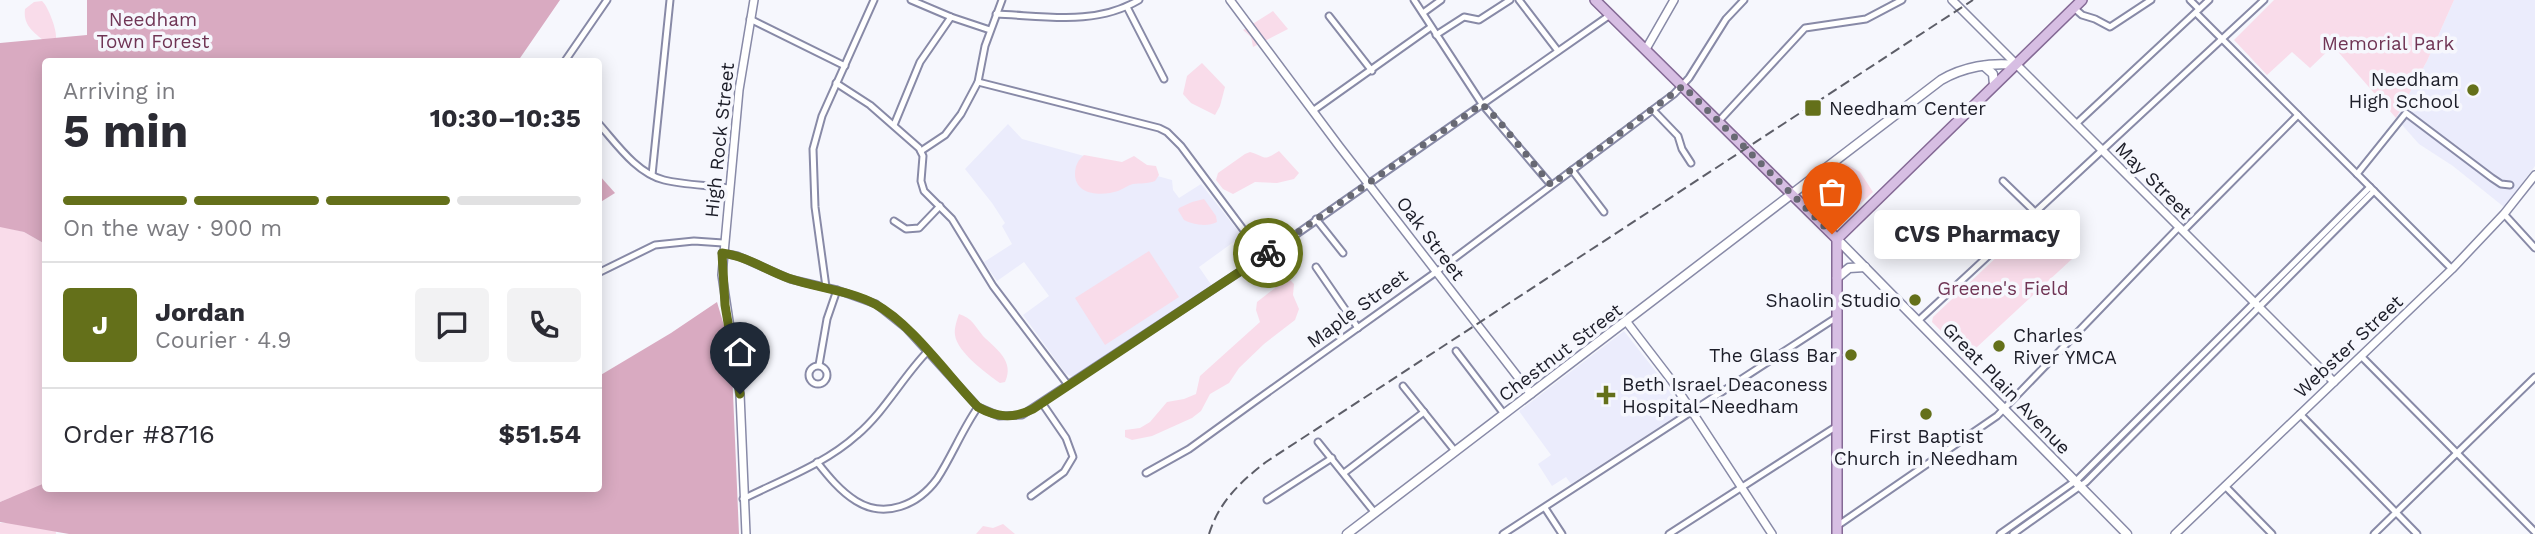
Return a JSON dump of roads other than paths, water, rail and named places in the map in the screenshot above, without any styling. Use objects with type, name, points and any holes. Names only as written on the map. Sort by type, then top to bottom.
[{"type":"main road","name":"Great Plain Avenue","points":[[1595,0],[1604,4],[1610,15],[1865,267],[2127,534]]},
{"type":"main road","points":[[1837,530],[1837,239],[2082,0]]},
{"type":"main road","name":"Chestnut Street","points":[[1347,534],[1941,80],[1958,72],[1984,66],[2016,65]]},
{"type":"main road","points":[[1984,66],[1994,75],[1994,85]]},
{"type":"main road","points":[[1837,278],[1849,268],[1865,267]]},
{"type":"street","points":[[567,58],[607,0]]},
{"type":"street","points":[[652,175],[670,0]]},
{"type":"street","name":"High Rock Street","points":[[746,534],[740,394],[725,305],[722,253],[739,90],[754,0]]},
{"type":"street","points":[[826,287],[814,198],[813,149],[818,126],[874,0]]},
{"type":"street","points":[[911,0],[990,30]]},
{"type":"street","points":[[921,151],[948,132],[961,114],[978,82],[990,30],[1002,0]]},
{"type":"street","points":[[996,14],[1096,17],[1139,0]]},
{"type":"street","name":"Oak Street","points":[[1230,0],[1531,394]]},
{"type":"street","points":[[1415,0],[1482,104],[1551,185]]},
{"type":"street","points":[[1423,13],[1441,0]]},
{"type":"street","points":[[1436,35],[1464,17],[1479,20],[1510,0]]},
{"type":"street","points":[[1519,0],[1558,51]]},
{"type":"street","points":[[1646,50],[1674,0]]},
{"type":"street","name":"Maple Street","points":[[1146,473],[1200,442],[1436,272],[1653,110],[1683,86],[1726,19],[1744,0]]},
{"type":"street","points":[[1719,121],[1805,28],[1866,19],[1902,0]]},
{"type":"street","name":"May Street","points":[[1952,0],[2334,382]]},
{"type":"street","points":[[2074,8],[2082,15],[2110,27],[2151,0]]},
{"type":"street","points":[[2190,0],[2223,40],[2452,269]]},
{"type":"street","points":[[2076,124],[2209,0]]},
{"type":"street","points":[[1918,321],[2264,0]]},
{"type":"street","points":[[1127,7],[1164,79]]},
{"type":"street","points":[[722,253],[738,256],[790,279],[869,301],[906,328],[978,407],[999,416],[1022,415],[1263,256],[1610,15]]},
{"type":"street","points":[[1329,16],[1372,71]]},
{"type":"street","points":[[894,125],[920,62],[951,17]]},
{"type":"street","points":[[750,19],[845,65]]},
{"type":"street","points":[[1314,110],[1431,27]]},
{"type":"street","points":[[978,82],[1167,132],[1181,146],[1263,256]]},
{"type":"street","points":[[836,83],[870,105],[921,151],[921,184],[927,194],[952,219],[993,286],[1068,385]]},
{"type":"street","points":[[1653,110],[1676,133],[1683,152],[1691,163]]},
{"type":"street","points":[[2357,174],[2406,113],[2497,182],[2511,185]]},
{"type":"street","points":[[1837,530],[1993,420],[2181,229],[2298,115]]},
{"type":"street","points":[[602,128],[639,167],[662,180],[729,188]]},
{"type":"street","points":[[1572,170],[1604,212]]},
{"type":"street","name":"Webster Street","points":[[2175,534],[2452,269],[2504,214],[2535,175]]},
{"type":"street","points":[[2003,181],[2036,213]]},
{"type":"street","points":[[2000,534],[2011,532],[2078,484],[2174,394],[2257,305],[2372,189]]},
{"type":"street","points":[[894,221],[906,229],[919,228],[940,206]]},
{"type":"street","points":[[2504,214],[2535,248]]},
{"type":"street","points":[[1317,219],[1343,253]]},
{"type":"street","points":[[602,271],[655,245],[723,243]]},
{"type":"street","points":[[1316,267],[1358,328]]},
{"type":"street","points":[[820,365],[827,319],[837,290]]},
{"type":"street","points":[[2078,484],[2168,388],[2257,305]]},
{"type":"street","points":[[1503,534],[1837,317]]},
{"type":"street","points":[[1626,321],[1671,379],[1772,534]]},
{"type":"street","points":[[1456,351],[1504,414]]},
{"type":"street","points":[[743,499],[817,462],[847,443],[865,427],[927,352]]},
{"type":"street","points":[[2361,356],[2535,532]]},
{"type":"street","points":[[2374,534],[2534,381]]},
{"type":"street","points":[[1403,386],[1455,451]]},
{"type":"street","points":[[2168,388],[2174,394]]},
{"type":"street","points":[[1031,496],[1064,472],[1073,457],[1066,438],[1042,403]]},
{"type":"street","points":[[817,462],[841,489],[857,502],[878,509],[897,508],[919,498],[930,488],[978,407]]},
{"type":"street","points":[[1344,473],[1424,412]]},
{"type":"street","points":[[2300,414],[2417,534]]},
{"type":"street","points":[[1669,534],[1837,426]]},
{"type":"street","points":[[1318,442],[1376,513]]},
{"type":"street","points":[[1267,500],[1332,458]]},
{"type":"street","points":[[2225,486],[2272,534]]},
{"type":"street","points":[[1545,508],[1562,534]]},
{"type":"railway","points":[[1209,534],[1225,502],[1266,462],[1973,0]]},
{"type":"place","name":"Needham High School","points":[[2473,90]]},
{"type":"place","name":"Needham Center","points":[[1813,108]]},
{"type":"place","name":"CVS Pharmacy","points":[[1832,234]]},
{"type":"place","name":"Shaolin Studio","points":[[1915,300]]},
{"type":"place","name":"Charles River YMCA","points":[[1999,346]]},
{"type":"place","name":"The Glass Bar","points":[[1851,355]]},
{"type":"place","name":"Beth Israel Deaconess Hospital–Needham","points":[[1606,395]]},
{"type":"place","name":"First Baptist Church in Needham","points":[[1926,414]]},
{"type":"park label","name":"Needham Town Forest","points":[[153,30]]},
{"type":"park label","name":"Memorial Park","points":[[2388,43]]},
{"type":"park label","name":"Greene's Field","points":[[2003,288]]}]
